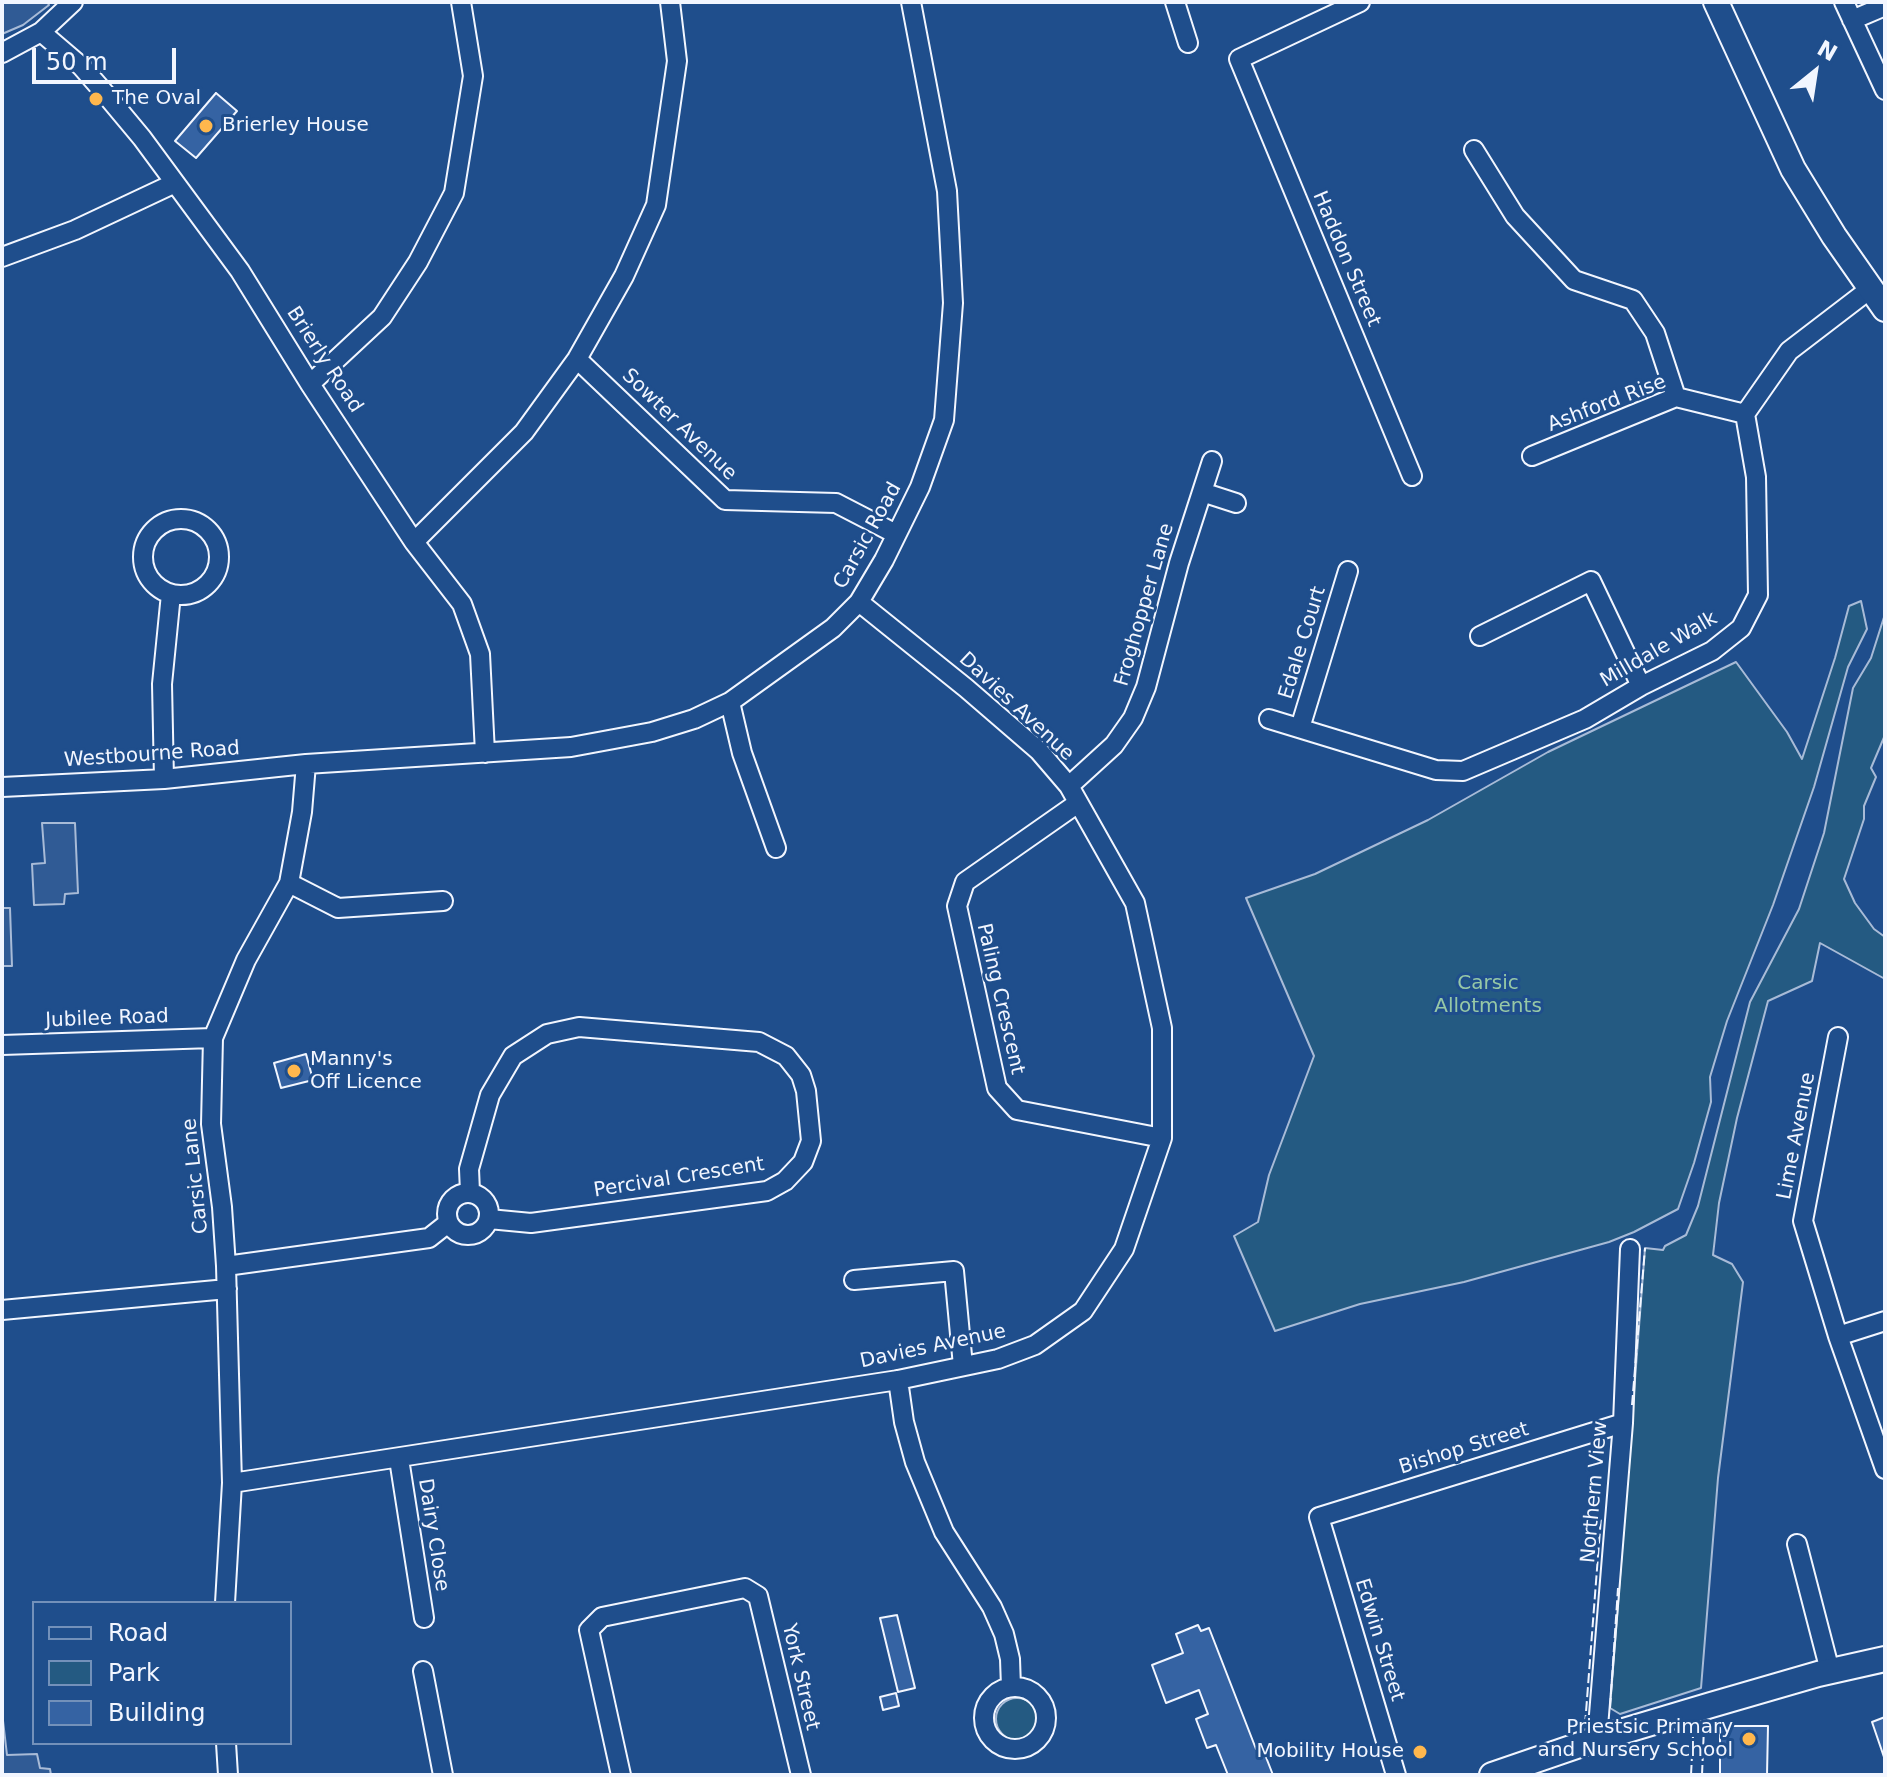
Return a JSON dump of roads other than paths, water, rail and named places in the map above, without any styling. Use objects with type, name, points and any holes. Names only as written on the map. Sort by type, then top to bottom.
[{"type":"main road","points":[[1716,2],[1793,169],[1878,299]]},
{"type":"main road","points":[[1492,1775],[1597,1739],[1830,1671],[1885,1659]]},
{"type":"street","points":[[2,53],[41,32],[73,2]]},
{"type":"street","points":[[310,384],[382,317],[418,262],[454,193],[473,76],[461,2]]},
{"type":"street","points":[[414,542],[524,432],[577,359],[624,276],[656,205],[677,61],[670,2]]},
{"type":"street","name":"Carsic Road","points":[[306,764],[571,747],[652,732],[694,719],[730,702],[833,628],[859,602],[920,487],[944,420],[953,303],[947,191],[911,2]]},
{"type":"street","points":[[1175,2],[1188,43]]},
{"type":"street","name":"Haddon Street","points":[[1360,2],[1239,59],[1412,476]]},
{"type":"street","points":[[1844,2],[1885,90]]},
{"type":"street","points":[[1852,20],[1885,6]]},
{"type":"street","name":"Brierly Road","points":[[41,32],[82,67],[102,90],[240,271],[414,542],[462,604],[480,654],[485,753]]},
{"type":"street","points":[[1474,150],[1515,216],[1574,280],[1633,300],[1655,333],[1676,397]]},
{"type":"street","points":[[2,257],[75,230],[175,183]]},
{"type":"street","points":[[1745,414],[1789,351],[1878,299]]},
{"type":"street","name":"Sowter Avenue","points":[[577,359],[725,500],[836,503],[896,534]]},
{"type":"street","name":"Ashford Rise","points":[[1532,456],[1676,397],[1745,414]]},
{"type":"street","name":"Milldale Walk","points":[[1269,719],[1436,770],[1463,771],[1585,719],[1641,686],[1712,651],[1741,628],[1758,595],[1756,477],[1745,414]]},
{"type":"street","name":"Froghopper Lane","points":[[1074,795],[1133,718],[1146,687],[1179,563],[1212,461]]},
{"type":"street","points":[[1202,492],[1236,503]]},
{"type":"street","points":[[178,519],[191,520],[210,532],[219,552],[219,562],[215,575],[207,585],[196,592],[171,594],[161,590],[147,576],[143,550],[156,528],[178,519]]},
{"type":"street","name":"Edale Court","points":[[1300,728],[1348,571]]},
{"type":"street","points":[[1480,636],[1591,581],[1641,686]]},
{"type":"street","points":[[164,779],[162,684],[171,594]]},
{"type":"street","name":"Davies Avenue","points":[[232,1483],[898,1380],[998,1359],[1035,1345],[1083,1311],[1124,1249],[1162,1138],[1162,1028],[1135,903],[1074,795],[1039,751],[859,602]]},
{"type":"street","points":[[730,702],[742,753],[776,848]]},
{"type":"street","name":"Westbourne Road","points":[[2,787],[164,779],[306,764]]},
{"type":"street","name":"Carsic Lane","points":[[225,1601],[232,1483],[226,1266],[211,1124],[213,1038],[246,960],[289,883],[302,812],[306,764]]},
{"type":"street","name":"Paling Crescent","points":[[1074,795],[965,882],[957,906],[997,1088],[1017,1110],[1162,1138]]},
{"type":"street","points":[[289,883],[338,908],[443,901]]},
{"type":"street","name":"Percival Crescent","points":[[448,1223],[457,1232],[470,1235],[482,1231],[489,1219],[531,1223],[767,1191],[785,1181],[803,1162],[811,1141],[806,1091],[801,1075],[786,1056],[759,1042],[579,1027],[547,1034],[513,1056],[490,1095],[469,1169],[470,1192]]},
{"type":"street","name":"Lime Avenue","points":[[1838,1037],[1803,1221],[1838,1336],[1885,1469]]},
{"type":"street","name":"Jubilee Road","points":[[2,1045],[213,1038]]},
{"type":"street","points":[[226,1266],[429,1238],[448,1223],[447,1208],[451,1201],[470,1192],[483,1199],[490,1212],[489,1219]]},
{"type":"street","name":"Northern View","points":[[1597,1739],[1623,1423],[1630,1249]]},
{"type":"street","points":[[854,1280],[954,1271],[963,1366]]},
{"type":"street","points":[[2,1310],[227,1289]]},
{"type":"street","points":[[1838,1336],[1885,1321]]},
{"type":"street","points":[[898,1380],[904,1422],[915,1462],[944,1532],[992,1607],[1004,1634],[1010,1659],[1011,1687]]},
{"type":"street","name":"Bishop Street","points":[[1319,1517],[1623,1423]]},
{"type":"street","name":"Dairy Close","points":[[399,1459],[424,1618]]},
{"type":"street","name":"Edwin Street","points":[[1319,1517],[1396,1775]]},
{"type":"street","points":[[1797,1544],[1830,1671]]},
{"type":"street","name":"York Street","points":[[621,1775],[589,1630],[602,1617],[745,1588],[758,1596],[801,1775]]},
{"type":"street","points":[[423,1671],[443,1775]]},
{"type":"street","points":[[226,1745],[228,1775]]},
{"type":"place","name":"The Oval","points":[[96,99]]},
{"type":"place","name":"Brierley House","points":[[206,126]]},
{"type":"place","name":"Manny's Off Licence","points":[[294,1071]]},
{"type":"place","name":"Priestsic Primary and Nursery School","points":[[1749,1739]]},
{"type":"place","name":"Mobility House","points":[[1420,1752]]},
{"type":"park label","name":"Carsic Allotments","points":[[1488,996]]}]
